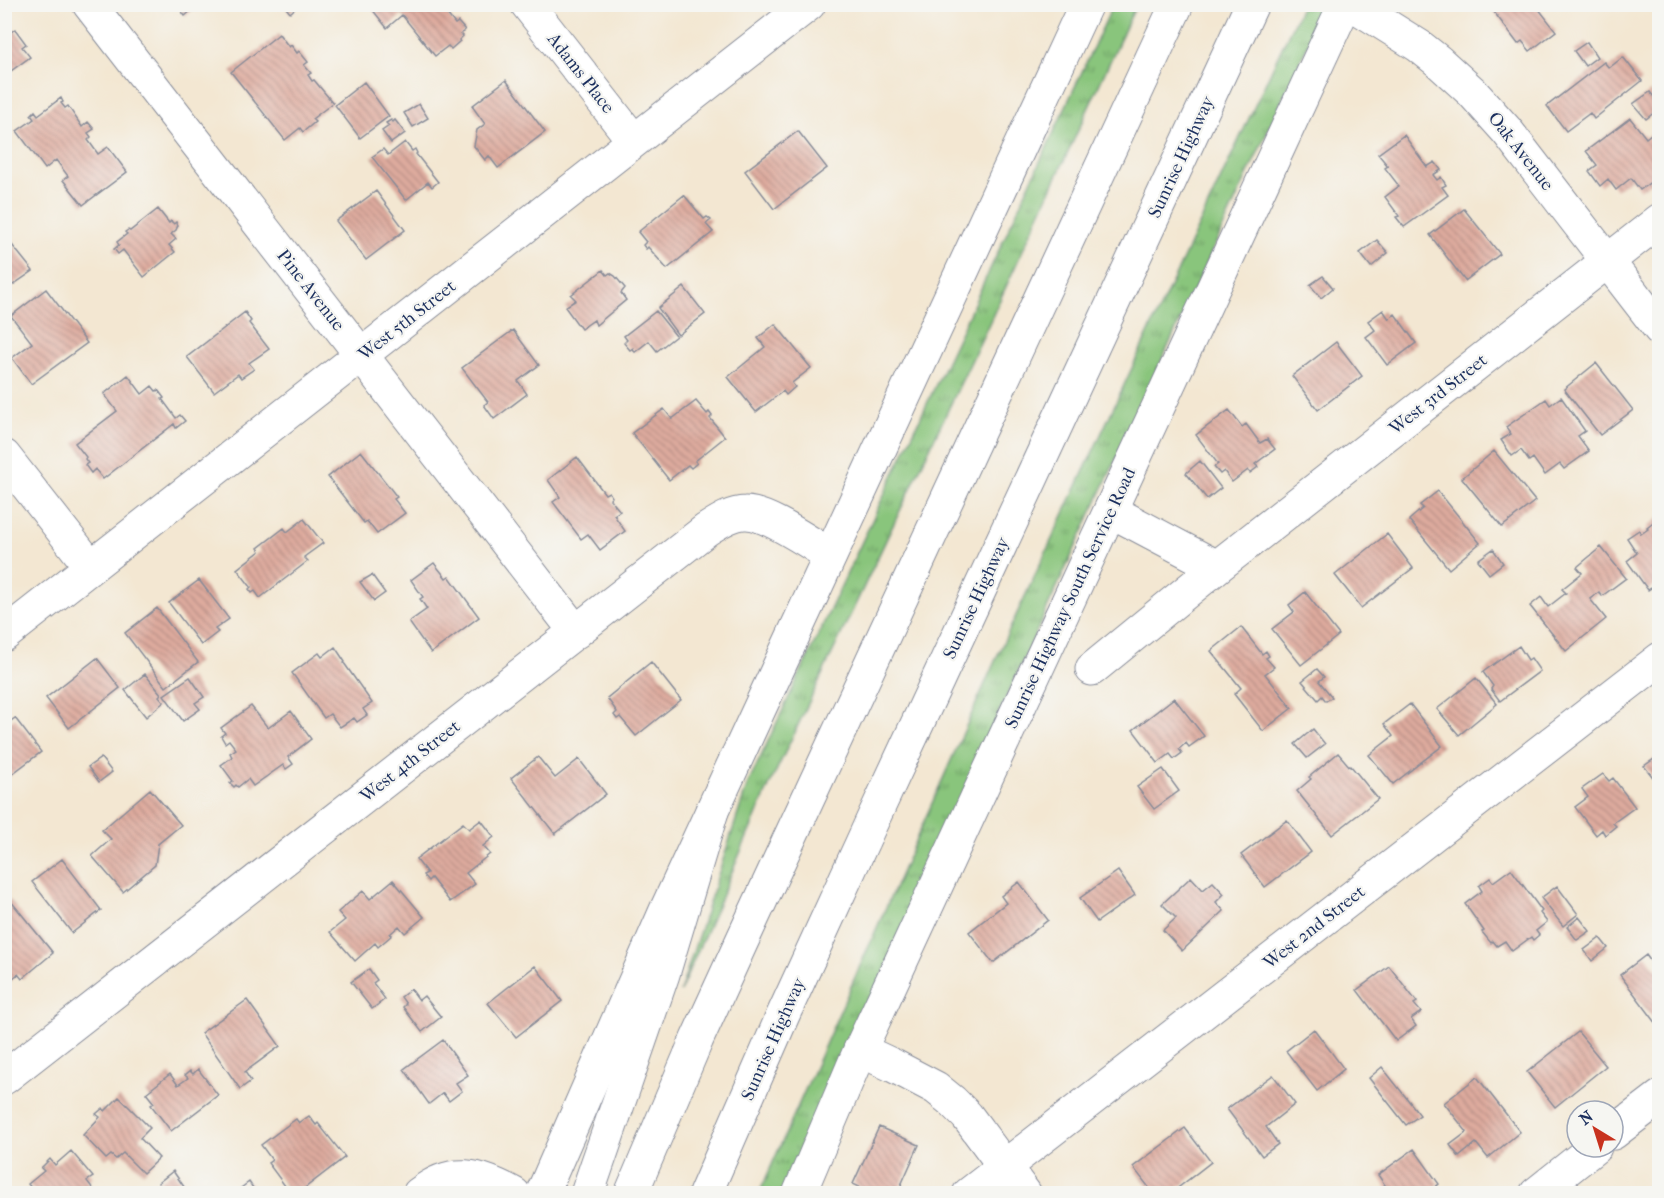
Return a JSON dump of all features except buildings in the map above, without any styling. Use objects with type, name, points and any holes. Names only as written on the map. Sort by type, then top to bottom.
[{"type":"main road","name":"Pine Avenue","points":[[89,4],[576,632]]},
{"type":"main road","name":"Adams Place","points":[[527,4],[634,141]]},
{"type":"main road","name":"West 5th Street","points":[[4,635],[809,4]]},
{"type":"main road","points":[[542,1194],[667,908],[1086,4]]},
{"type":"main road","points":[[631,1194],[697,1039],[750,923],[1177,4]]},
{"type":"main road","name":"Sunrise Highway","points":[[705,1194],[778,1025],[1252,4]]},
{"type":"main road","name":"Sunrise Highway South Service Road","points":[[799,1194],[860,1050],[1345,4]]},
{"type":"main road","name":"Oak Avenue","points":[[1352,4],[1419,46],[1472,92],[1507,131],[1659,329]]},
{"type":"main road","name":"West 3rd Street","points":[[1092,669],[1217,567],[1659,220]]},
{"type":"main road","points":[[4,456],[91,567]]},
{"type":"main road","points":[[1111,511],[1217,567]]},
{"type":"main road","name":"West 4th Street","points":[[4,1078],[706,531],[732,516],[745,513],[758,515],[770,519],[830,555]]},
{"type":"main road","name":"West 2nd Street","points":[[969,1194],[1659,659]]},
{"type":"main road","points":[[587,1194],[663,974],[712,811]]},
{"type":"main road","points":[[860,1050],[936,1088],[952,1101],[967,1116],[1025,1194]]},
{"type":"main road","points":[[1625,1124],[1659,1097]]},
{"type":"main road","points":[[1536,1194],[1580,1159]]},
{"type":"main road","points":[[418,1194],[448,1177],[463,1176],[497,1184],[514,1194]]},
{"type":"green space","points":[[1113,5],[1136,5],[986,330],[770,784],[680,992],[747,786]]},
{"type":"green space","points":[[1302,5],[1326,5],[997,717],[786,1193],[759,1194],[999,652]]}]
